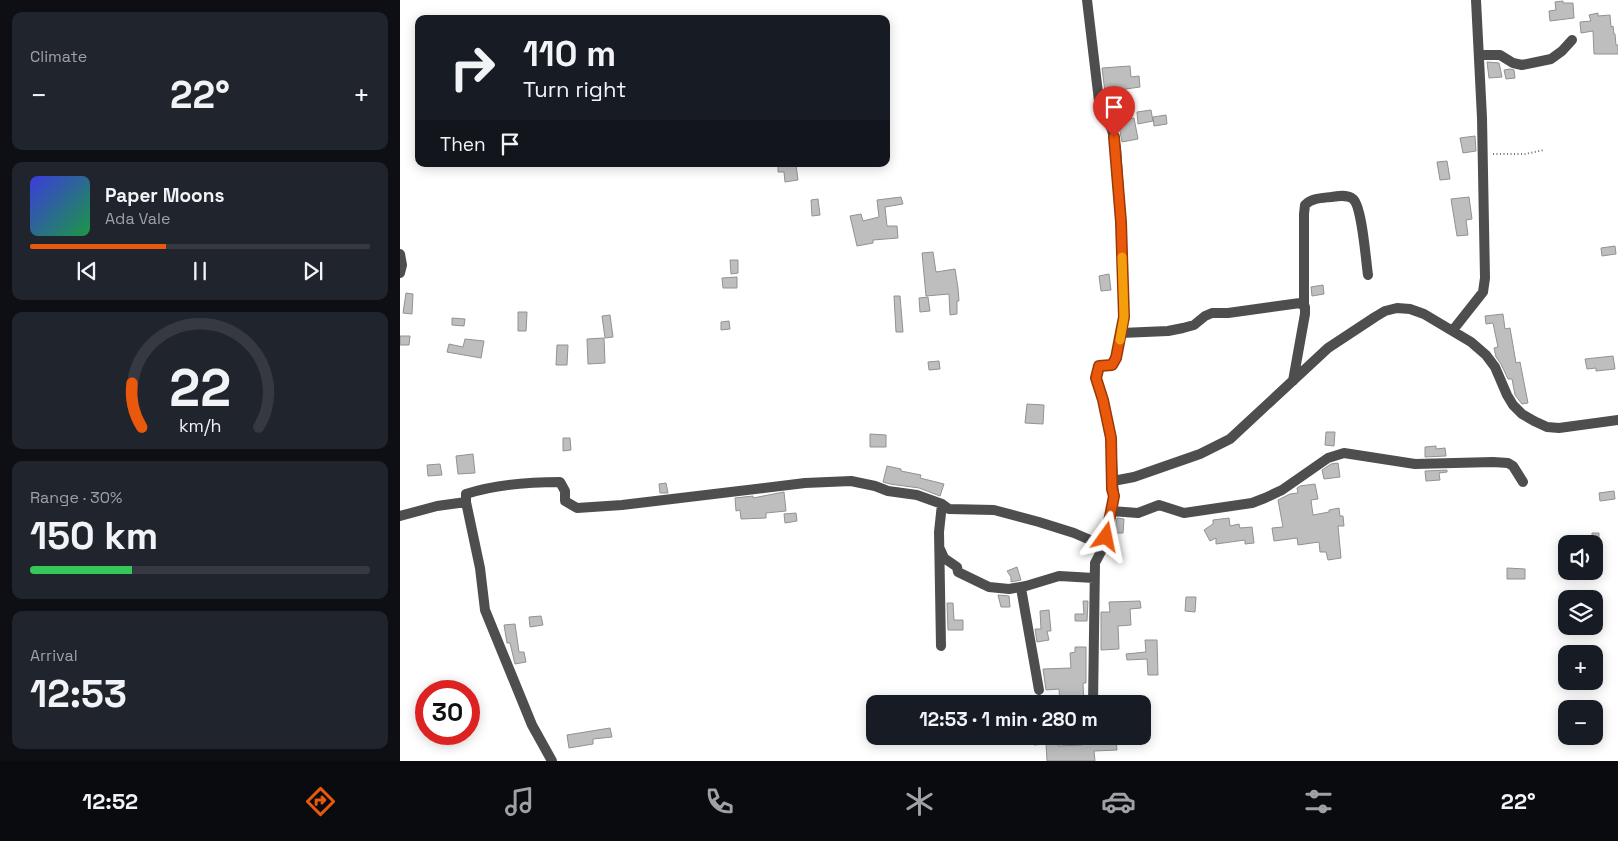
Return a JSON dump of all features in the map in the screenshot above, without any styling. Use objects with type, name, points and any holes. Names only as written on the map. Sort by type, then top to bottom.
[{"type":"street","points":[[1087,0],[1099,100],[1112,130],[1116,148],[1124,317],[1116,358],[1112,365],[1099,366],[1096,378],[1111,438],[1114,496],[1104,546],[1094,563],[1093,695]]},
{"type":"street","points":[[1453,330],[1478,300],[1485,285],[1483,154],[1476,0]]},
{"type":"street","points":[[1479,54],[1500,54],[1513,63],[1522,65],[1551,58],[1572,40]]},
{"type":"street","points":[[1293,381],[1305,314],[1305,205],[1312,200],[1342,196],[1350,197],[1356,202],[1360,217],[1368,276]]},
{"type":"street","points":[[400,254],[402,268],[400,273]]},
{"type":"street","points":[[1121,333],[1168,331],[1183,328],[1194,325],[1212,313],[1228,313],[1296,303],[1304,305]]},
{"type":"street","points":[[1113,482],[1200,454],[1230,439],[1328,348],[1385,311],[1397,308],[1410,309],[1424,314],[1471,342],[1486,355],[1495,367],[1506,395],[1513,405],[1522,414],[1534,421],[1559,428],[1618,420]]},
{"type":"street","points":[[1111,510],[1138,513],[1159,505],[1184,513],[1252,503],[1282,490],[1328,458],[1344,453],[1415,464],[1508,463],[1513,466],[1523,482]]},
{"type":"street","points":[[552,761],[532,725],[485,610],[480,568],[466,494],[506,484],[560,482],[564,491],[564,500],[576,508],[622,505],[804,484],[851,481],[888,491],[917,495],[942,504],[948,509],[994,510],[1074,533],[1104,546]]},
{"type":"street","points":[[400,516],[437,506],[466,502]]},
{"type":"street","points":[[940,646],[940,532],[942,504]]},
{"type":"street","points":[[940,549],[944,558],[957,567],[958,572],[965,577],[990,587],[1021,588],[1059,576],[1094,578]]},
{"type":"street","points":[[1021,588],[1039,690]]},
{"type":"path","points":[[1483,154],[1525,154],[1544,150]]},
{"type":"building","points":[[1563,1],[1563,3],[1573,3],[1574,18],[1550,21],[1549,11],[1556,10],[1555,2]]},
{"type":"building","points":[[1598,13],[1598,16],[1610,15],[1611,27],[1613,26],[1616,45],[1618,45],[1618,54],[1594,54],[1593,31],[1581,33],[1580,22],[1591,21],[1589,15]]},
{"type":"building","points":[[1487,62],[1499,63],[1502,77],[1489,78]]},
{"type":"building","points":[[1130,66],[1131,77],[1139,76],[1140,87],[1105,92],[1102,68]]},
{"type":"building","points":[[1504,70],[1514,70],[1515,78],[1506,79]]},
{"type":"building","points":[[1151,110],[1153,121],[1138,124],[1137,112]]},
{"type":"building","points":[[1166,115],[1167,124],[1154,126],[1153,117]]},
{"type":"building","points":[[1134,118],[1138,139],[1122,142],[1118,121]]},
{"type":"building","points":[[1475,136],[1476,151],[1463,153],[1460,138]]},
{"type":"building","points":[[1447,161],[1450,179],[1440,180],[1437,162]]},
{"type":"building","points":[[778,167],[796,167],[798,180],[785,182],[784,172],[778,172]]},
{"type":"building","points":[[901,197],[903,204],[885,207],[887,226],[897,226],[898,238],[873,240],[873,243],[857,246],[850,216],[861,214],[863,221],[879,217],[877,200]]},
{"type":"building","points":[[1469,197],[1472,219],[1466,220],[1468,235],[1457,236],[1451,199]]},
{"type":"building","points":[[818,199],[820,215],[812,216],[811,200]]},
{"type":"building","points":[[1615,246],[1616,254],[1602,256],[1601,248]]},
{"type":"building","points":[[933,252],[936,272],[955,269],[959,301],[957,301],[957,314],[950,315],[949,294],[926,296],[922,253]]},
{"type":"building","points":[[730,260],[738,260],[738,273],[731,274]]},
{"type":"building","points":[[1109,274],[1111,290],[1101,291],[1099,276]]},
{"type":"building","points":[[737,277],[737,288],[723,288],[722,278]]},
{"type":"building","points":[[1323,285],[1324,294],[1312,296],[1311,287]]},
{"type":"building","points":[[406,293],[413,294],[412,314],[403,313]]},
{"type":"building","points":[[894,296],[900,296],[903,332],[896,332]]},
{"type":"building","points":[[928,297],[930,311],[920,312],[919,298]]},
{"type":"building","points":[[518,312],[527,312],[526,331],[518,331]]},
{"type":"building","points":[[1503,314],[1505,329],[1510,328],[1516,363],[1520,362],[1528,403],[1522,404],[1515,395],[1512,379],[1508,379],[1496,357],[1494,348],[1498,347],[1493,323],[1486,324],[1485,316]]},
{"type":"building","points":[[610,315],[613,337],[605,338],[602,316]]},
{"type":"building","points":[[452,318],[465,319],[464,326],[452,325]]},
{"type":"building","points":[[729,321],[730,329],[721,330],[721,322]]},
{"type":"building","points":[[400,336],[410,336],[409,345],[400,345]]},
{"type":"building","points":[[604,338],[605,363],[588,364],[587,339]]},
{"type":"building","points":[[465,339],[484,341],[481,358],[447,352],[449,344],[463,347]]},
{"type":"building","points":[[557,345],[568,345],[567,365],[556,365]]},
{"type":"building","points":[[1613,356],[1615,369],[1596,371],[1596,368],[1587,369],[1585,359]]},
{"type":"building","points":[[939,361],[940,369],[929,370],[928,362]]},
{"type":"building","points":[[1027,404],[1044,405],[1043,424],[1025,423]]},
{"type":"building","points":[[1326,432],[1335,432],[1334,446],[1325,445]]},
{"type":"building","points":[[870,434],[886,435],[886,447],[870,447]]},
{"type":"building","points":[[563,438],[570,438],[571,450],[563,451]]},
{"type":"building","points":[[1436,446],[1436,449],[1445,448],[1446,456],[1425,457],[1425,447]]},
{"type":"building","points":[[473,454],[475,473],[458,474],[456,456]]},
{"type":"building","points":[[1338,463],[1340,477],[1324,479],[1322,470],[1331,464]]},
{"type":"building","points":[[440,464],[442,475],[428,476],[427,465]]},
{"type":"building","points":[[887,466],[921,475],[920,478],[944,484],[940,496],[919,488],[883,482]]},
{"type":"building","points":[[1447,470],[1447,472],[1439,473],[1440,480],[1426,481],[1425,471]]},
{"type":"building","points":[[666,483],[668,493],[660,493],[659,484]]},
{"type":"building","points":[[1315,484],[1318,499],[1311,500],[1313,515],[1339,508],[1340,516],[1343,516],[1344,526],[1338,526],[1341,558],[1328,560],[1326,552],[1320,552],[1319,542],[1298,545],[1297,538],[1274,541],[1272,528],[1283,527],[1278,500],[1290,494],[1298,493],[1297,488],[1300,486]]},
{"type":"building","points":[[1614,491],[1615,499],[1600,501],[1599,493]]},
{"type":"building","points":[[784,492],[786,511],[766,513],[766,518],[741,519],[740,510],[736,511],[735,498],[753,496],[753,498]]},
{"type":"building","points":[[796,513],[797,521],[785,523],[784,514]]},
{"type":"building","points":[[1117,518],[1124,519],[1123,533],[1114,533]]},
{"type":"building","points":[[1229,518],[1230,526],[1239,524],[1240,528],[1252,527],[1254,543],[1245,544],[1245,540],[1216,544],[1216,538],[1210,541],[1204,530],[1213,524],[1213,520]]},
{"type":"building","points":[[1017,567],[1021,580],[1011,582],[1011,577],[1007,571]]},
{"type":"building","points":[[1507,568],[1525,569],[1525,579],[1507,579]]},
{"type":"building","points":[[998,595],[1009,596],[1010,607],[1001,607]]},
{"type":"building","points":[[1186,597],[1196,597],[1195,612],[1185,611]]},
{"type":"building","points":[[1083,601],[1088,601],[1087,621],[1075,621],[1075,614],[1084,614]]},
{"type":"building","points":[[1140,601],[1141,608],[1130,609],[1131,625],[1118,626],[1119,649],[1101,650],[1101,612],[1110,612],[1109,602]]},
{"type":"building","points":[[947,603],[953,603],[954,620],[963,620],[963,630],[948,630]]},
{"type":"building","points":[[1049,610],[1051,631],[1047,631],[1049,640],[1037,642],[1035,629],[1041,629],[1040,611]]},
{"type":"building","points":[[541,616],[543,625],[530,627],[529,617]]},
{"type":"building","points":[[515,624],[519,652],[524,652],[526,662],[515,664],[510,643],[507,643],[504,625]]},
{"type":"building","points":[[1145,640],[1157,640],[1158,675],[1148,675],[1147,659],[1127,660],[1126,654],[1146,652]]},
{"type":"building","points":[[1075,647],[1086,647],[1086,683],[1083,683],[1084,695],[1059,695],[1059,689],[1046,690],[1043,669],[1071,668],[1070,653],[1075,652]]},
{"type":"building","points":[[610,728],[612,737],[593,739],[593,744],[569,748],[567,735]]},
{"type":"building","points":[[1046,745],[1116,745],[1117,750],[1094,751],[1095,761],[1047,761]]},
{"type":"slow traffic","points":[[1120,340],[1124,317],[1122,257]]},
{"type":"route","points":[[1106,537],[1114,496],[1112,489],[1111,438],[1096,378],[1099,366],[1112,365],[1116,358],[1124,317],[1121,222],[1114,137]]}]
